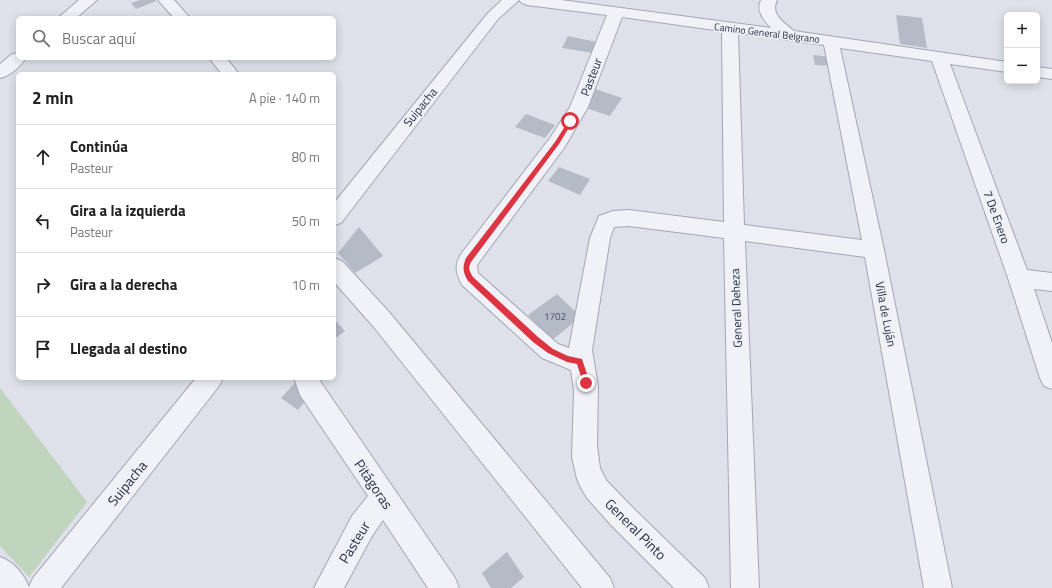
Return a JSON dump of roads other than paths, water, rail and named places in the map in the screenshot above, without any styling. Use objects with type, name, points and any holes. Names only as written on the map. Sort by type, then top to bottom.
[{"type":"street","points":[[166,0],[180,16]]},
{"type":"street","name":"Suipacha","points":[[336,211],[342,193],[493,16],[510,0]]},
{"type":"street","name":"Camino General Belgrano","points":[[527,0],[789,35],[1004,67]]},
{"type":"street","points":[[769,0],[766,8],[769,17],[789,35]]},
{"type":"street","points":[[69,16],[88,1]]},
{"type":"street","name":"Pasteur","points":[[580,361],[567,359],[550,351],[470,279],[466,273],[466,266],[468,260],[557,143],[579,107],[616,12]]},
{"type":"street","name":"General Deheza","points":[[730,28],[734,233],[745,588]]},
{"type":"street","name":"Villa de Luján","points":[[831,41],[874,250],[938,588]]},
{"type":"street","name":"7 De Enero","points":[[939,57],[1019,278],[1052,378]]},
{"type":"street","points":[[0,73],[16,60]]},
{"type":"street","points":[[219,60],[229,72]]},
{"type":"street","points":[[1040,72],[1052,74]]},
{"type":"street","name":"General Pinto","points":[[695,588],[624,519],[599,492],[591,480],[584,440],[586,383],[580,361],[580,350],[600,238],[606,222],[613,219],[628,218],[734,233]]},
{"type":"street","points":[[734,233],[874,250]]},
{"type":"street","points":[[336,268],[381,319],[600,588]]},
{"type":"street","points":[[1019,278],[1052,282]]},
{"type":"street","name":"Suipacha","points":[[43,588],[209,380]]},
{"type":"street","name":"Pitágoras","points":[[307,380],[309,387],[445,588]]},
{"type":"street","name":"Pasteur","points":[[328,588],[362,526],[383,498]]},
{"type":"street","points":[[0,571],[15,588]]}]
